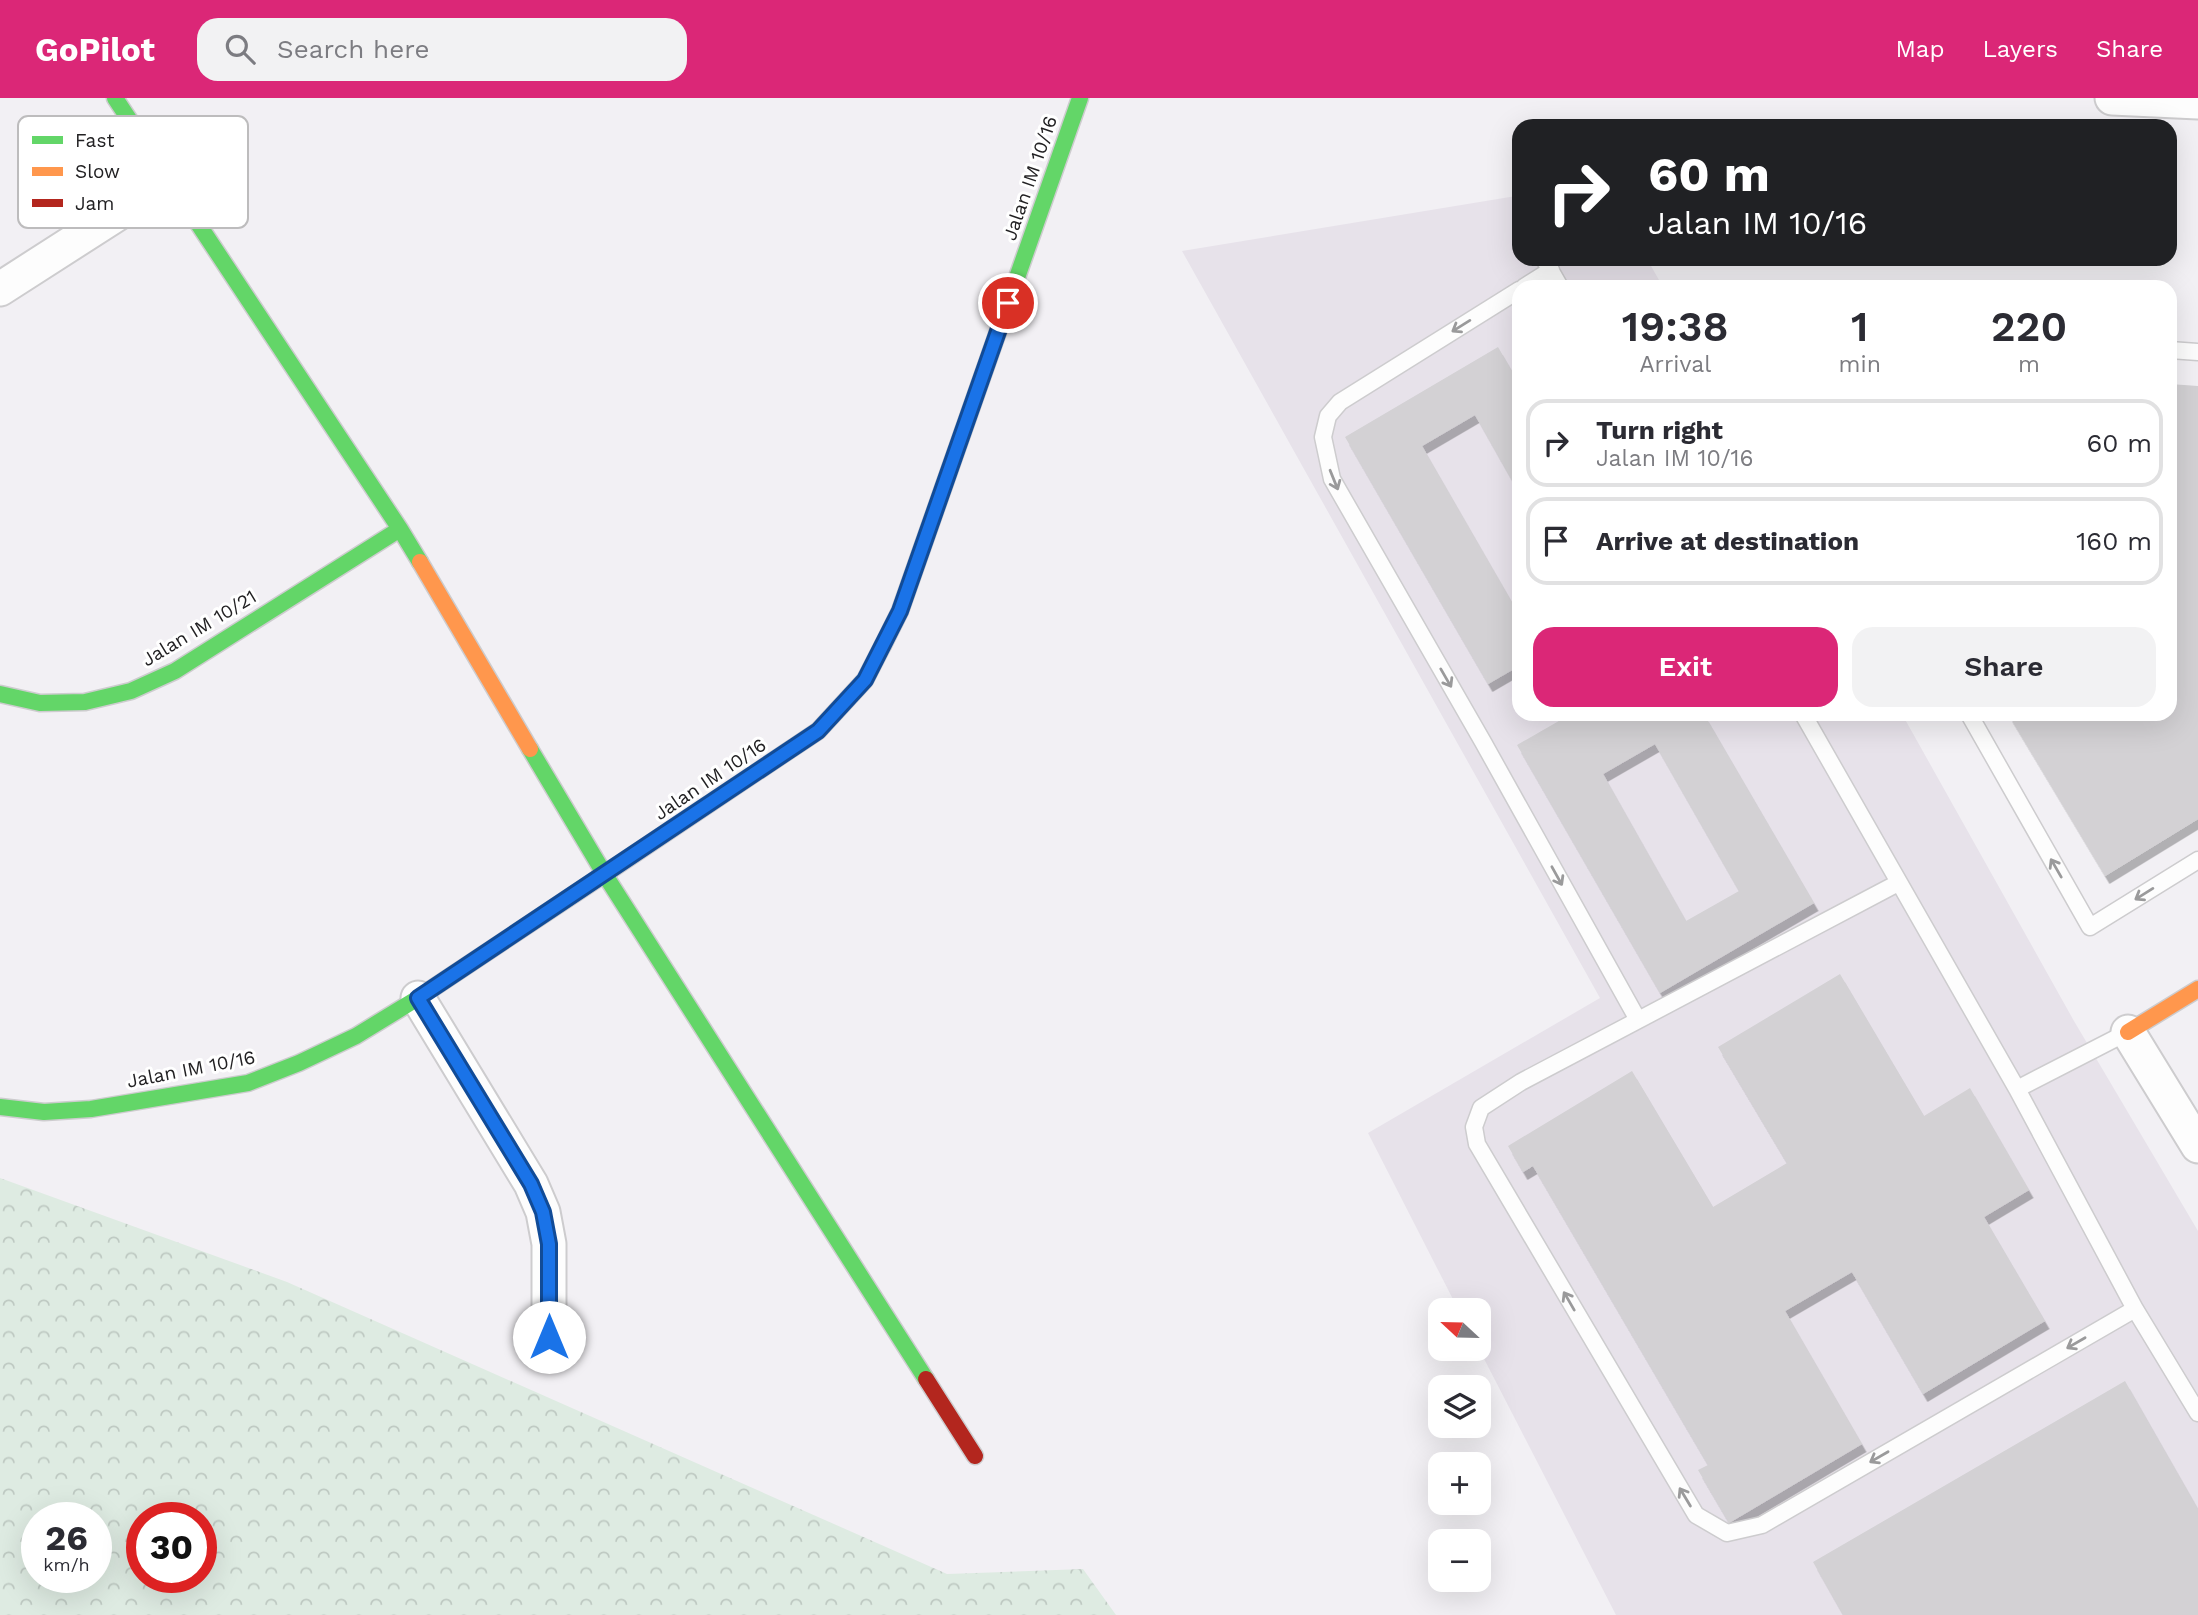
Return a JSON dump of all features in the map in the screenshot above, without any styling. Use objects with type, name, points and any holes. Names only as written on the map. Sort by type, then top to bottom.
[{"type":"street","points":[[115,98],[127,116]]},
{"type":"street","name":"Jalan IM 10/16","points":[[0,1107],[44,1112],[91,1109],[248,1083],[299,1063],[356,1036],[418,998],[818,731],[865,680],[900,611],[1080,98]]},
{"type":"street","points":[[2112,98],[2198,102]]},
{"type":"street","points":[[0,289],[95,228]]},
{"type":"street","points":[[202,228],[400,529],[605,875],[975,1456]]},
{"type":"street","name":"Jalan IM 10/21","points":[[0,694],[40,703],[85,702],[131,691],[175,671],[400,529]]},
{"type":"street","points":[[2198,989],[2128,1032],[2198,1146]]},
{"type":"street","points":[[418,998],[531,1184],[543,1212],[549,1244],[549,1337]]},
{"type":"lane","points":[[1532,280],[1547,266]]},
{"type":"lane","points":[[1512,294],[1339,402],[1328,416],[1323,437],[1332,479],[1638,1020]]},
{"type":"lane","points":[[2177,350],[2198,352]]},
{"type":"lane","points":[[1807,721],[2017,1089],[2135,1309],[2198,1413]]},
{"type":"lane","points":[[1973,721],[2090,927],[2198,860]]},
{"type":"lane","points":[[1898,883],[1521,1082],[1482,1108],[1474,1127],[1477,1144],[1696,1516],[1727,1533],[1762,1525],[2135,1309]]},
{"type":"lane","points":[[2017,1089],[2128,1032]]},
{"type":"shaded area","points":[[1512,197],[1512,266],[1651,266],[1659,280],[1512,280],[1512,721],[1906,721],[2074,1021],[2198,1231],[2198,1615],[1616,1615],[1486,1362],[1491,1362],[1491,1298],[1452,1298],[1368,1133],[1600,998],[1182,251]]},
{"type":"green space","points":[[0,1178],[287,1282],[947,1574],[1083,1569],[1116,1615],[0,1615]]},
{"type":"building","points":[[1498,347],[1512,371],[1512,481],[1475,415],[1422,446],[1512,602],[1512,670],[1488,684],[1345,437]]},
{"type":"building","points":[[2177,384],[2198,386],[2198,819],[2105,876],[2012,721],[2177,721]]},
{"type":"building","points":[[1559,721],[1708,721],[1814,903],[1660,993],[1517,745]],"holes":[[[1655,744],[1739,891],[1686,921],[1603,774]]]},
{"type":"building","points":[[1840,974],[1924,1116],[1970,1088],[2029,1190],[1984,1217],[2045,1321],[1923,1394],[1852,1272],[1785,1311],[1862,1444],[1729,1523],[1698,1470],[1708,1465],[1533,1166],[1523,1172],[1508,1146],[1632,1071],[1713,1207],[1787,1163],[1718,1047]]},
{"type":"building","points":[[2125,1381],[2198,1509],[2198,1615],[1843,1615],[1813,1562]]},
{"type":"traffic: fast","points":[[115,98],[127,116]]},
{"type":"traffic: fast","points":[[883,645],[900,611],[1080,98]]},
{"type":"traffic: fast","points":[[201,228],[420,562]]},
{"type":"traffic: fast","points":[[0,694],[40,703],[85,702],[131,691],[175,671],[400,529]]},
{"type":"traffic: fast","points":[[530,749],[605,875],[926,1379]]},
{"type":"traffic: fast","points":[[0,1107],[44,1112],[91,1109],[248,1083],[356,1036],[612,869]]},
{"type":"traffic: slow","points":[[420,562],[530,749]]},
{"type":"traffic: slow","points":[[612,869],[818,731],[865,680],[883,645]]},
{"type":"traffic: slow","points":[[2128,1032],[2198,989]]},
{"type":"traffic: jam","points":[[926,1379],[975,1456]]},
{"type":"route","points":[[549,1337],[549,1244],[543,1212],[531,1184],[418,998],[818,731],[865,680],[900,611],[1008,303]]}]
